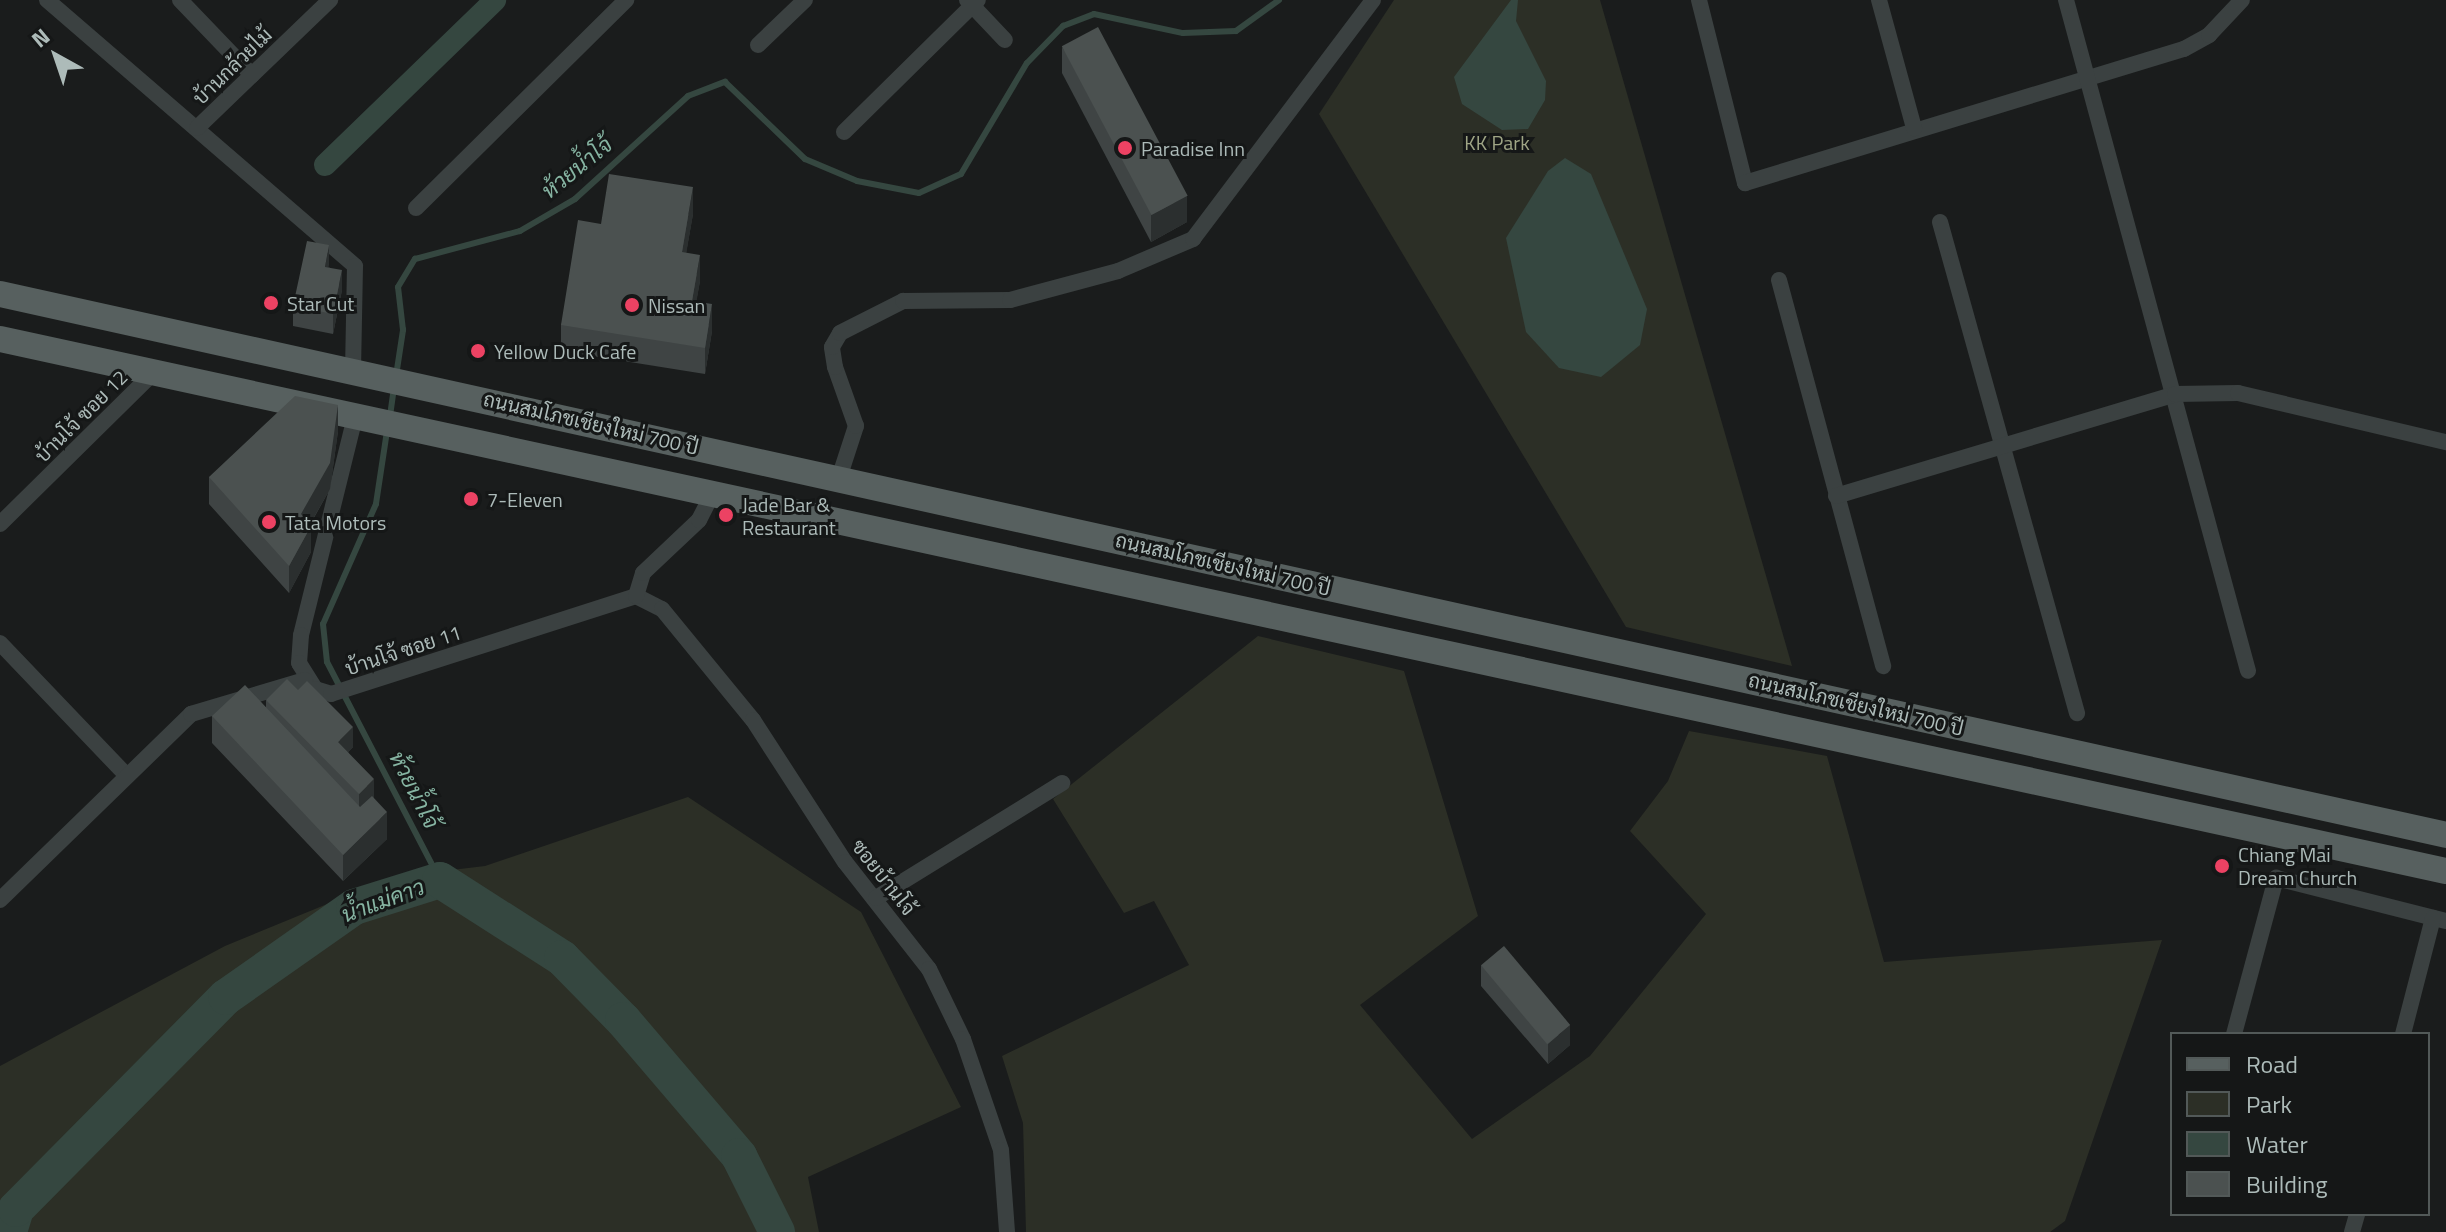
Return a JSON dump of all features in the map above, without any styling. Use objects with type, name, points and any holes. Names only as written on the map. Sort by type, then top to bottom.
[{"type":"main road","name":"ถนนสมโภชเชียงใหม่ 700 ปี","points":[[0,294],[2446,835]]},
{"type":"main road","name":"ถนนสมโภชเชียงใหม่ 700 ปี","points":[[0,339],[156,370],[423,433],[2446,871]]},
{"type":"main road","points":[[2350,814],[2446,818]]},
{"type":"main road","points":[[2345,851],[2446,888]]},
{"type":"street","points":[[47,0],[355,266],[353,371]]},
{"type":"street","points":[[180,0],[252,75]]},
{"type":"street","name":"บ้านกล้วยไม้","points":[[197,128],[330,0]]},
{"type":"street","points":[[416,208],[626,0]]},
{"type":"street","points":[[758,45],[805,0]]},
{"type":"street","points":[[839,478],[856,426],[835,367],[840,333],[903,301],[1010,300],[1118,271],[1193,239],[1373,0]]},
{"type":"street","points":[[1699,0],[1745,183],[2089,73],[2184,49],[2209,35],[2242,0]]},
{"type":"street","points":[[1879,0],[1914,128]]},
{"type":"street","points":[[2066,0],[2089,73],[2248,671]]},
{"type":"street","points":[[844,132],[973,2],[1005,40]]},
{"type":"street","points":[[1940,222],[2007,444],[2077,713]]},
{"type":"street","points":[[1779,280],[1883,666]]},
{"type":"street","name":"บ้านโจ้ ซอย 12","points":[[0,524],[156,370]]},
{"type":"street","points":[[1836,496],[2175,394],[2238,393],[2446,442]]},
{"type":"street","points":[[0,900],[191,714],[305,680],[301,635],[362,418]]},
{"type":"street","points":[[636,596],[643,573],[699,520],[711,496]]},
{"type":"street","name":"บ้านโจ้ ซอย 11","points":[[305,680],[331,694],[636,596]]},
{"type":"street","name":"ซอยบ้านโจ้","points":[[636,596],[662,609],[753,720],[929,969],[963,1039],[1001,1150],[1007,1232]]},
{"type":"street","points":[[0,643],[127,776]]},
{"type":"street","points":[[876,898],[1062,783]]},
{"type":"street","points":[[2235,1032],[2276,878],[2439,919],[2404,1032]]},
{"type":"green space","name":"KK Park","points":[[1394,0],[1600,0],[1792,666],[1626,627],[1319,114]]},
{"type":"green space","points":[[1258,636],[1404,671],[1478,916],[1360,1005],[1472,1139],[1590,1056],[1706,914],[1630,831],[1668,781],[1689,731],[1827,756],[1884,962],[2162,940],[2065,1221],[2050,1232],[1026,1232],[1023,1123],[1002,1056],[1189,965],[1154,901],[1124,913],[1053,799]]},
{"type":"green space","points":[[688,797],[861,912],[961,1107],[808,1177],[819,1232],[0,1232],[0,1066],[225,946],[393,877],[485,866]]},
{"type":"water","points":[[1511,0],[1518,0],[1516,21],[1546,81],[1545,100],[1528,129],[1502,130],[1462,104],[1454,77]]},
{"type":"water","points":[[1565,158],[1591,174],[1647,309],[1640,345],[1601,377],[1559,368],[1526,332],[1506,238],[1548,171]]},
{"type":"building","name":"Paradise Inn","points":[[1098,27],[1188,196],[1151,215],[1062,46]]},
{"type":"building","name":"Nissan","points":[[609,174],[693,187],[682,252],[700,255],[692,301],[712,304],[705,348],[561,325],[578,220],[601,224]]},
{"type":"building","points":[[307,241],[329,245],[325,267],[342,270],[333,314],[293,306]]},
{"type":"building","name":"Tata Motors","points":[[295,396],[338,405],[330,463],[301,514],[311,526],[289,566],[209,477]]},
{"type":"building","points":[[287,679],[298,690],[307,681],[353,727],[338,742],[374,779],[359,794],[266,700]]},
{"type":"building","points":[[245,685],[360,807],[372,796],[387,812],[343,855],[212,716]]},
{"type":"building","points":[[1504,946],[1570,1025],[1547,1044],[1481,965]]},
{"type":"waterway","points":[[325,165],[495,0]]},
{"type":"waterway","name":"ห้วยน้ำโจ้","points":[[396,376],[403,330],[398,287],[415,259],[520,231],[575,199],[688,96],[725,82],[805,159],[857,181],[919,193],[961,174],[1027,63],[1063,26],[1094,14],[1183,33],[1236,31],[1279,0]]},
{"type":"waterway","name":"ห้วยน้ำโจ้","points":[[390,416],[394,387]]},
{"type":"waterway","name":"ห้วยน้ำโจ้","points":[[387,431],[376,504],[323,624],[327,662],[440,880]]},
{"type":"waterway","name":"น้ำแม่คาว","points":[[9,1232],[16,1209],[226,997],[354,907],[440,880],[562,958],[623,1020],[739,1156],[777,1232]]},
{"type":"place","name":"Paradise Inn","points":[[1125,148]]},
{"type":"place","name":"Star Cut","points":[[271,303]]},
{"type":"place","name":"Nissan","points":[[632,305]]},
{"type":"place","name":"Yellow Duck Cafe","points":[[478,351]]},
{"type":"place","name":"7-Eleven","points":[[471,499]]},
{"type":"place","name":"Jade Bar & Restaurant","points":[[726,515]]},
{"type":"place","name":"Tata Motors","points":[[269,522]]},
{"type":"place","name":"Chiang Mai Dream Church","points":[[2222,866]]}]
